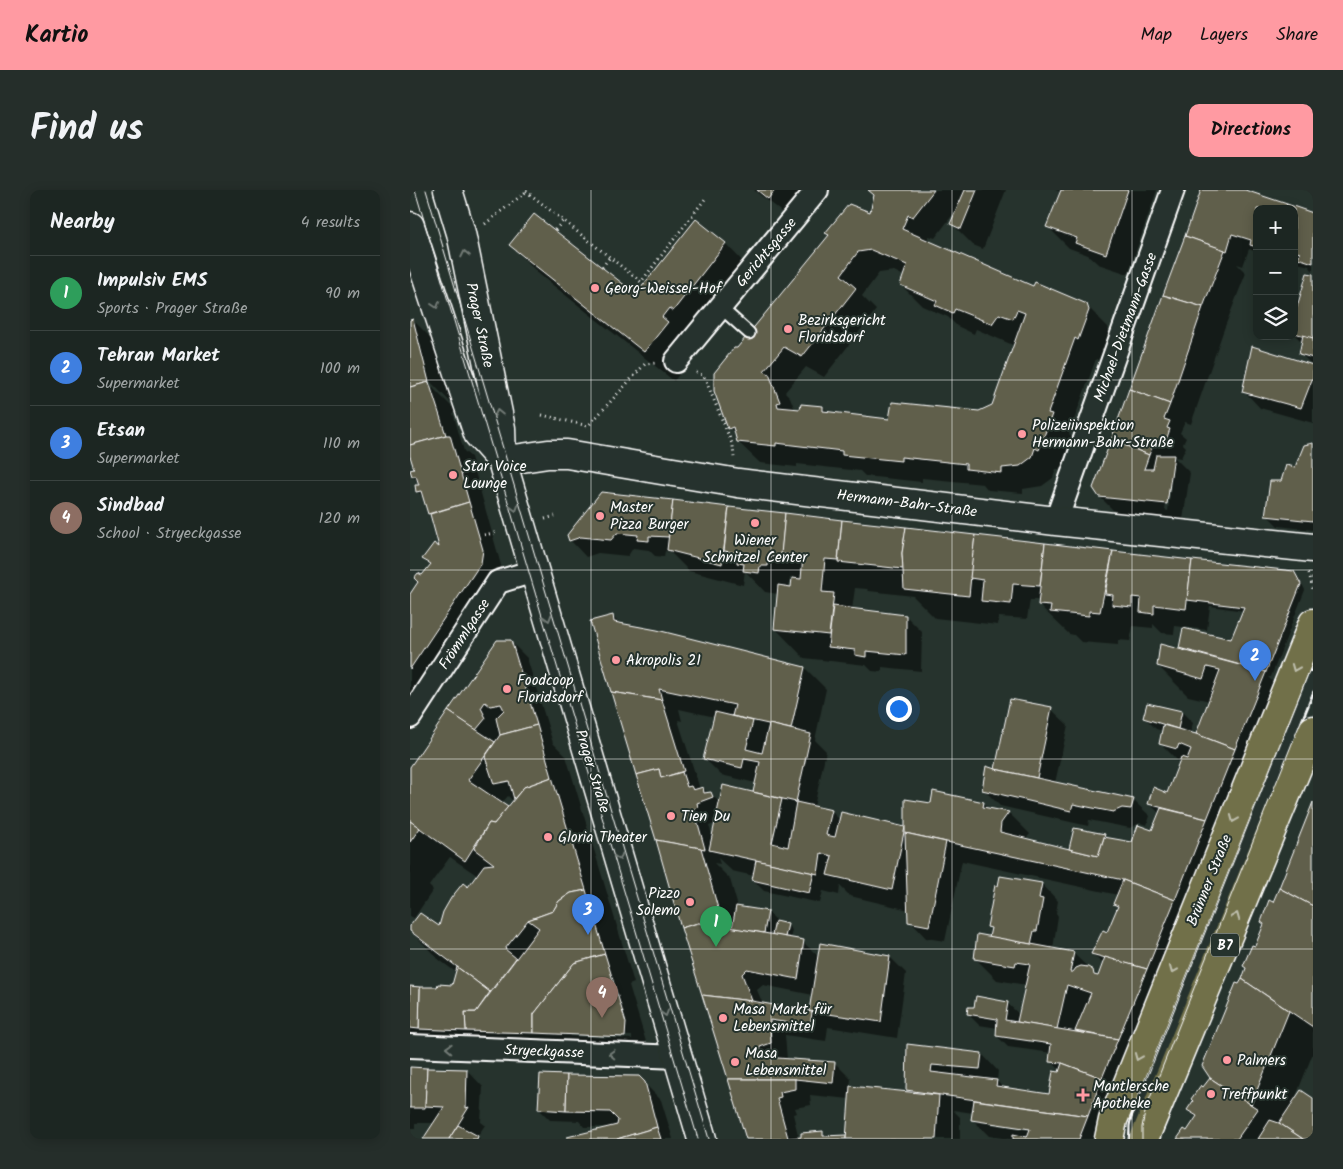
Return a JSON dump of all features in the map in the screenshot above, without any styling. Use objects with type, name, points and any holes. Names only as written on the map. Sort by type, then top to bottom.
[{"type":"main road","name":"Prager Straße","points":[[448,190],[461,233],[501,428],[502,461],[702,1139]]},
{"type":"main road","name":"Prager Straße","points":[[410,226],[478,434],[502,461]]},
{"type":"main road","name":"Hermann-Bahr-Straße","points":[[502,461],[548,454],[568,454],[738,483],[1056,521],[1313,548]]},
{"type":"main road","name":"Brünner Straße","points":[[1109,1139],[1113,1120],[1313,623]]},
{"type":"main road","name":"B7","points":[[1144,1139],[1313,730]]},
{"type":"street","name":"Gerichtsgasse","points":[[676,361],[817,190]]},
{"type":"street","name":"Michael-Dietmann-Gasse","points":[[1056,521],[1173,190]]},
{"type":"street","name":"Frömmlgasse","points":[[410,717],[498,582],[534,571]]},
{"type":"street","name":"Stryeckgasse","points":[[410,1046],[678,1057]]},
{"type":"lane","points":[[720,307],[749,333]]},
{"type":"lane","points":[[1135,1139],[1142,1102],[1313,677]]},
{"type":"path","points":[[484,224],[527,191],[641,282],[673,244],[706,199]]},
{"type":"path","points":[[555,230],[563,220]]},
{"type":"path","points":[[602,267],[610,257]]},
{"type":"path","points":[[542,415],[588,426],[645,364],[676,361],[704,376],[733,446],[738,483]]},
{"type":"building","points":[[757,190],[775,190],[768,199]]},
{"type":"building","name":"Bezirksgericht Floridsdorf","points":[[868,190],[934,190],[913,217],[908,215],[902,229],[1033,286],[1035,282],[1087,304],[1089,310],[1078,340],[1075,338],[1048,413],[1052,414],[1039,450],[1035,448],[1032,457],[1020,466],[1002,468],[1002,473],[966,469],[966,464],[901,457],[901,461],[842,455],[842,451],[776,443],[776,446],[737,442],[733,427],[728,429],[714,391],[714,373],[734,348],[737,348],[829,235],[825,233],[849,204],[870,212],[874,195]],"holes":[[[871,250],[907,265],[900,285],[937,301],[935,305],[953,313],[955,309],[992,324],[999,314],[1013,319],[1017,310],[1025,313],[992,405],[979,411],[892,402],[889,419],[823,411],[823,406],[801,404],[800,409],[778,407],[777,403],[780,402],[769,374],[764,371],[784,347],[802,357],[856,288],[841,275],[858,252]]]},
{"type":"building","points":[[965,190],[977,190],[961,229],[950,224]]},
{"type":"building","points":[[1061,190],[1128,190],[1106,254],[1075,243],[1077,238],[1046,227]]},
{"type":"building","points":[[1201,190],[1245,190],[1287,204],[1253,205],[1253,246],[1250,245],[1251,240],[1232,234],[1227,251],[1185,236]]},
{"type":"building","points":[[1298,208],[1313,213],[1313,263],[1298,258],[1300,253],[1298,252]]},
{"type":"building","name":"Georg-Weissel-Hof","points":[[534,214],[636,294],[696,219],[726,243],[673,311],[669,308],[662,317],[668,322],[644,352],[509,245]]},
{"type":"building","points":[[1185,236],[1225,250],[1203,307],[1163,295]]},
{"type":"building","points":[[1307,273],[1313,274],[1313,338],[1298,334],[1298,303]]},
{"type":"building","points":[[1163,295],[1203,307],[1170,404],[1129,389]]},
{"type":"building","points":[[413,319],[429,382],[410,387],[410,320]]},
{"type":"building","points":[[1303,335],[1313,338],[1313,358],[1299,354]]},
{"type":"building","points":[[1252,346],[1313,365],[1313,377],[1301,408],[1242,392]]},
{"type":"building","points":[[429,382],[446,435],[410,445],[410,387]]},
{"type":"building","points":[[1129,389],[1170,404],[1164,419],[1170,421],[1167,428],[1170,429],[1165,443],[1155,440],[1149,455],[1111,440]]},
{"type":"building","points":[[450,435],[469,502],[428,514],[421,491],[416,492],[415,485],[419,485],[416,476],[412,476],[410,470],[414,469],[410,456],[410,445]]},
{"type":"building","points":[[1111,440],[1149,455],[1144,469],[1153,469],[1156,455],[1174,455],[1167,504],[1099,497],[1093,488]]},
{"type":"building","points":[[1313,443],[1313,521],[1265,516],[1270,481],[1281,481],[1286,465],[1295,467],[1304,445]]},
{"type":"building","points":[[601,492],[673,500],[669,537],[649,536],[649,541],[637,540],[638,535],[617,533],[611,540],[581,537],[569,541],[567,535]]},
{"type":"building","points":[[673,500],[729,507],[722,564],[667,550]]},
{"type":"building","points":[[469,502],[483,550],[481,563],[410,669],[410,594],[418,582],[414,578],[418,573],[422,575],[431,564],[422,559],[434,543],[439,547],[430,514]]},
{"type":"building","points":[[729,507],[785,513],[781,558],[769,556],[768,566],[760,566],[759,573],[743,571],[744,564],[737,563],[738,553],[724,551]]},
{"type":"building","points":[[785,513],[842,520],[838,560],[825,559],[822,592],[834,593],[829,635],[774,629],[778,585],[791,587],[792,578],[801,579],[803,556],[781,554]]},
{"type":"building","points":[[842,520],[906,527],[902,553],[903,569],[838,562]]},
{"type":"building","points":[[906,527],[975,535],[969,596],[904,589],[902,553]]},
{"type":"building","points":[[975,535],[1045,543],[1040,586],[1013,584],[1011,604],[981,601],[983,580],[970,578]]},
{"type":"building","points":[[1045,543],[1113,551],[1100,612],[1089,611],[1089,616],[1050,612],[1051,606],[1038,605]]},
{"type":"building","points":[[1113,551],[1192,560],[1186,609],[1154,605],[1154,614],[1140,612],[1141,598],[1132,597],[1132,607],[1112,605],[1113,595],[1105,594]]},
{"type":"building","points":[[1192,560],[1294,571],[1301,584],[1266,672],[1179,648],[1183,628],[1231,639],[1244,607],[1187,600]]},
{"type":"building","points":[[833,606],[906,615],[906,655],[866,651],[866,657],[855,655],[855,650],[828,647]]},
{"type":"building","points":[[613,615],[614,622],[657,630],[805,667],[791,729],[732,716],[735,705],[659,689],[662,700],[611,692],[590,621]]},
{"type":"building","points":[[497,640],[511,640],[537,725],[500,735],[496,718],[504,710],[501,704],[490,706],[485,702],[481,708],[486,718],[476,730],[448,711]]},
{"type":"building","points":[[1160,644],[1266,672],[1235,749],[1196,734],[1220,670],[1207,667],[1203,679],[1157,666]]},
{"type":"building","points":[[611,692],[662,700],[684,771],[661,778],[659,769],[636,775]]},
{"type":"building","points":[[1010,699],[1052,707],[1037,778],[995,769]]},
{"type":"building","points":[[1147,703],[1182,711],[1178,729],[1143,718]]},
{"type":"building","points":[[448,711],[495,742],[468,780],[508,807],[494,824],[489,823],[465,861],[410,821],[410,767]]},
{"type":"building","points":[[715,712],[753,721],[746,749],[762,753],[769,724],[811,734],[796,802],[753,792],[760,762],[744,759],[742,768],[703,759]]},
{"type":"building","points":[[537,725],[552,777],[524,787],[514,799],[509,781],[494,784],[485,757],[500,735]]},
{"type":"building","points":[[1163,725],[1196,734],[1235,749],[1207,819],[1148,804],[1153,787],[1167,793],[1181,757],[1187,759],[1191,749],[1179,744],[1177,749],[1159,744]]},
{"type":"building","points":[[986,766],[1134,799],[1131,809],[1122,808],[1113,812],[1073,804],[1071,811],[982,790]]},
{"type":"building","points":[[659,769],[661,778],[682,772],[687,787],[691,786],[693,790],[703,787],[704,793],[711,792],[713,797],[697,803],[698,807],[694,809],[705,849],[656,840],[636,775]]},
{"type":"building","points":[[552,777],[586,890],[571,893],[559,901],[553,911],[528,920],[505,949],[516,958],[490,992],[410,931],[410,926],[420,913],[439,926],[443,912],[463,883],[468,887],[484,865],[494,864],[474,849],[489,823],[494,824],[524,787]]},
{"type":"building","points":[[723,785],[782,799],[772,843],[788,847],[796,802],[832,810],[826,835],[835,837],[841,812],[905,827],[892,890],[827,875],[832,856],[821,853],[818,874],[709,850]]},
{"type":"building","points":[[933,791],[984,802],[983,807],[1009,812],[1001,823],[1000,832],[1098,856],[1104,837],[1132,842],[1138,825],[1152,830],[1161,808],[1207,819],[1175,900],[1123,880],[905,833],[905,799],[931,803]]},
{"type":"building","points":[[1313,802],[1313,906],[1279,888]]},
{"type":"building","points":[[410,821],[420,828],[410,842]]},
{"type":"building","points":[[1074,828],[1105,834],[1098,856],[1069,849]]},
{"type":"building","points":[[905,833],[946,842],[929,926],[908,922]]},
{"type":"building","points":[[656,840],[701,848],[723,926],[698,923],[681,928]]},
{"type":"building","points":[[756,860],[814,873],[809,893],[752,880]]},
{"type":"building","points":[[1000,876],[1042,883],[1039,898],[1043,899],[1037,931],[1034,931],[1031,944],[989,937],[991,928],[987,927],[995,885],[998,886]]},
{"type":"building","points":[[1123,880],[1175,900],[1147,969],[1091,954],[1103,930],[1107,932],[1118,906],[1113,904]]},
{"type":"building","points":[[1279,888],[1313,906],[1313,1027],[1242,979],[1246,968],[1243,966],[1252,945],[1255,946],[1264,924],[1261,922],[1269,900],[1273,902]]},
{"type":"building","points":[[586,890],[605,954],[574,963],[534,1014],[534,1033],[466,1031],[465,1012],[476,1012],[539,928],[528,920],[553,911],[559,901],[571,893]]},
{"type":"building","points":[[736,906],[768,911],[764,933],[732,928]]},
{"type":"building","points":[[775,921],[788,924],[785,937],[772,935]]},
{"type":"building","points":[[698,923],[804,940],[798,979],[747,969],[742,974],[752,1001],[702,995],[681,928]]},
{"type":"building","points":[[977,934],[1074,952],[1070,972],[1081,966],[1088,967],[1093,970],[1094,975],[1098,976],[1105,957],[1147,969],[1118,1039],[1075,1031],[1091,993],[1067,985],[1057,1029],[1017,1022],[1030,964],[1016,962],[1015,966],[974,959]]},
{"type":"building","points":[[820,943],[890,956],[881,1022],[809,1011]]},
{"type":"building","points":[[605,954],[626,1023],[625,1037],[534,1033],[534,1014],[574,963]]},
{"type":"building","points":[[457,967],[490,992],[476,1012],[465,1012],[466,1031],[419,1029],[420,987],[437,987],[438,984],[452,985]]},
{"type":"building","points":[[1242,979],[1289,1011],[1251,1105],[1210,1078],[1202,1066],[1236,983],[1239,984]]},
{"type":"building","points":[[410,986],[420,987],[419,1029],[410,1028]]},
{"type":"building","points":[[702,995],[752,1001],[812,1012],[810,1026],[770,1020],[771,1043],[760,1047],[763,1057],[835,1062],[833,1083],[795,1079],[728,1079]]},
{"type":"building","points":[[976,996],[1008,1002],[1005,1020],[1118,1039],[1102,1078],[1062,1063],[1049,1062],[1051,1044],[996,1036],[997,1019],[967,1014],[968,1007],[974,1007]]},
{"type":"building","points":[[907,1044],[982,1053],[980,1069],[932,1065],[931,1072],[997,1080],[996,1086],[1049,1094],[1053,1071],[1059,1072],[1062,1063],[1102,1078],[1088,1116],[906,1090]]},
{"type":"building","points":[[410,1067],[427,1068],[425,1108],[410,1108]]},
{"type":"building","points":[[427,1068],[467,1069],[466,1108],[469,1107],[449,1139],[423,1139],[444,1107],[425,1106]]},
{"type":"building","points":[[540,1074],[567,1075],[566,1111],[538,1109]]},
{"type":"building","points":[[567,1075],[639,1076],[645,1082],[657,1127],[617,1139],[567,1139],[567,1137],[617,1125],[618,1120],[610,1112],[566,1111]]},
{"type":"building","points":[[1210,1078],[1258,1109],[1237,1139],[1177,1139],[1184,1129],[1187,1131],[1197,1116],[1187,1110],[1193,1101],[1191,1099],[1201,1085],[1203,1087]]},
{"type":"building","points":[[728,1079],[795,1079],[795,1089],[780,1092],[781,1097],[777,1098],[788,1138],[801,1137],[801,1133],[823,1131],[823,1136],[846,1135],[846,1139],[746,1139]]},
{"type":"building","points":[[850,1086],[939,1095],[936,1139],[846,1139]]},
{"type":"building","points":[[1301,1090],[1313,1098],[1313,1139],[1303,1139],[1279,1123]]},
{"type":"building","points":[[974,1100],[1088,1116],[1079,1139],[1013,1139],[1013,1134],[1027,1137],[1030,1129],[971,1120]]},
{"type":"building","points":[[1270,1120],[1279,1123],[1303,1139],[1258,1139]]},
{"type":"building","points":[[458,1125],[478,1136],[477,1139],[449,1139]]},
{"type":"building","points":[[657,1127],[661,1139],[617,1139],[620,1138]]},
{"type":"tram line","points":[[415,190],[698,1139]]},
{"type":"tram line","points":[[426,190],[709,1139]]},
{"type":"tram line","points":[[1128,1139],[1130,1123],[1137,1103],[1313,662]]},
{"type":"tram line","points":[[1142,1139],[1142,1127],[1146,1108],[1313,691]]},
{"type":"place","name":"Georg-Weissel-Hof","points":[[595,288]]},
{"type":"place","name":"Bezirksgericht Floridsdorf","points":[[788,329]]},
{"type":"place","name":"Polizeiinspektion Hermann-Bahr-Straße","points":[[1022,434]]},
{"type":"place","name":"Star Voice Lounge","points":[[453,475]]},
{"type":"place","name":"Master Pizza Burger","points":[[600,516]]},
{"type":"place","name":"Wiener Schnitzel Center","points":[[755,523]]},
{"type":"place","name":"Akropolis 21","points":[[616,660]]},
{"type":"place","name":"Tehran Market","points":[[1255,681]]},
{"type":"place","name":"Foodcoop Floridsdorf","points":[[507,689]]},
{"type":"place","name":"Tien Du","points":[[671,816]]},
{"type":"place","name":"Gloria Theater","points":[[548,837]]},
{"type":"place","name":"Pizzo Solemo","points":[[690,902]]},
{"type":"place","name":"Etsan","points":[[588,935]]},
{"type":"place","name":"Impulsiv EMS","points":[[716,947]]},
{"type":"place","name":"Sindbad","points":[[602,1018]]},
{"type":"place","name":"Masa Markt für Lebensmittel","points":[[723,1018]]},
{"type":"place","name":"Palmers","points":[[1227,1060]]},
{"type":"place","name":"Masa Lebensmittel","points":[[735,1062]]},
{"type":"place","name":"Treffpunkt","points":[[1211,1094]]},
{"type":"place","name":"Mantlersche Apotheke","points":[[1083,1095]]}]
